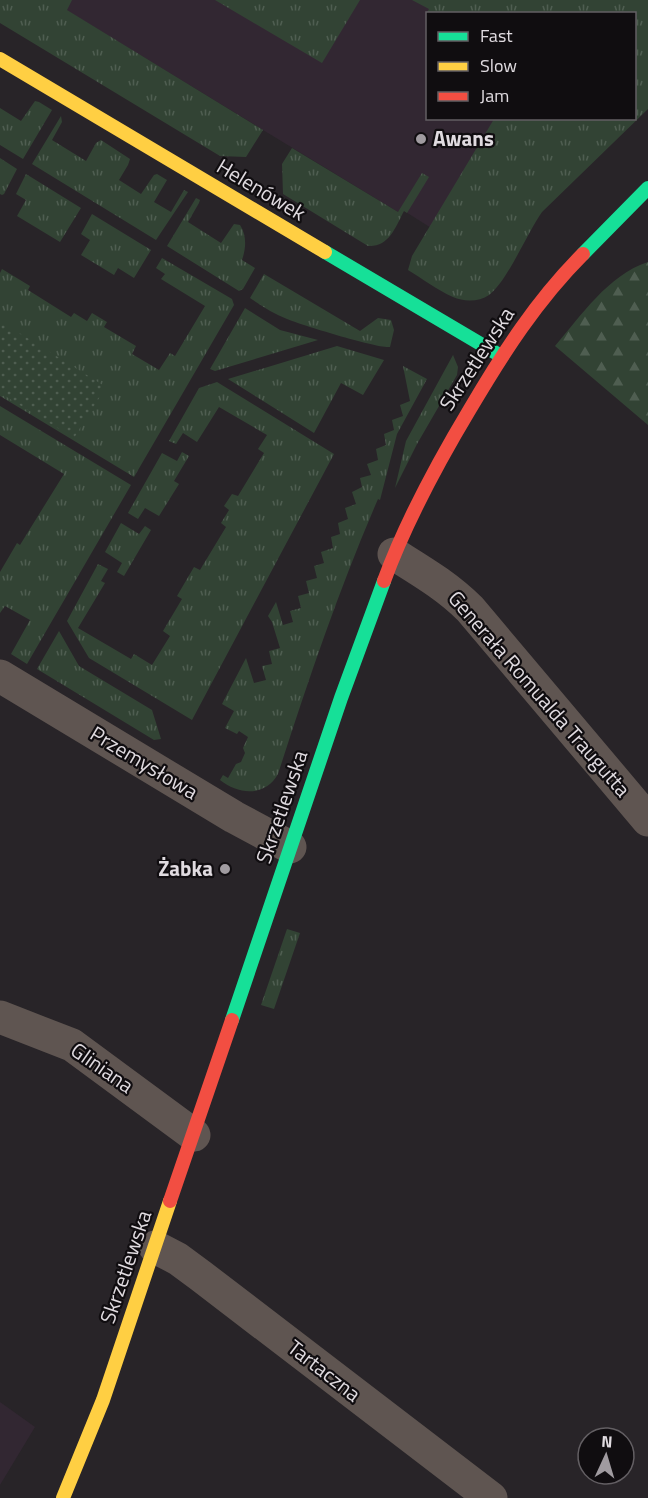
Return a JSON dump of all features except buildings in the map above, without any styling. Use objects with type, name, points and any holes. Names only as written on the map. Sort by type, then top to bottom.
[{"type":"street","name":"Helenówek","points":[[0,59],[501,357]]},
{"type":"street","name":"Skrzetlewska","points":[[63,1498],[104,1400],[290,848],[394,554],[438,462],[501,357],[533,311],[565,272],[648,188]]},
{"type":"street","name":"Generała Romualda Traugutta","points":[[394,554],[434,578],[470,609],[648,820]]},
{"type":"street","name":"Przemysłowa","points":[[0,676],[234,817],[290,848]]},
{"type":"street","name":"Gliniana","points":[[13,1022],[72,1045],[195,1135]]},
{"type":"street","name":"Tartaczna","points":[[154,1247],[178,1259],[201,1276],[491,1498]]},
{"type":"shaded area","name":"Awans","points":[[57,0],[613,0],[616,12],[426,12],[426,120],[572,120],[444,236],[401,209],[398,212],[66,10]]},
{"type":"shaded area","points":[[0,1402],[35,1427],[0,1485]]},
{"type":"green space","points":[[0,0],[72,0],[67,10],[263,130],[246,157],[220,156],[0,23]]},
{"type":"green space","points":[[215,0],[360,0],[322,63]]},
{"type":"green space","points":[[412,0],[648,0],[648,109],[542,212],[503,280],[489,295],[476,300],[457,299],[408,270],[412,256],[493,120],[636,120],[636,12],[427,12],[429,9]]},
{"type":"green space","points":[[35,101],[52,110],[23,159],[0,145],[0,108],[21,121]]},
{"type":"green space","points":[[61,116],[62,122],[52,140],[86,161],[96,143],[101,140],[130,159],[119,180],[141,194],[154,175],[157,174],[167,180],[154,202],[171,212],[184,190],[188,192],[156,240],[32,164]]},
{"type":"green space","points":[[292,148],[398,212],[422,173],[429,177],[407,213],[404,211],[386,240],[368,246],[283,194],[282,164]]},
{"type":"green space","points":[[0,158],[17,169],[2,195],[0,194]]},
{"type":"green space","points":[[26,174],[81,208],[60,242],[17,216],[26,200],[16,194]]},
{"type":"green space","points":[[196,198],[200,200],[199,203],[188,222],[221,243],[234,224],[240,225],[244,233],[242,260],[255,268],[243,289],[239,291],[167,246]]},
{"type":"green space","points":[[92,214],[151,250],[134,278],[118,268],[114,275],[81,255],[90,240],[81,234]]},
{"type":"green space","points":[[162,258],[232,299],[234,305],[134,477],[0,396],[0,273],[2,269],[30,286],[28,290],[71,317],[74,313],[87,321],[92,313],[107,322],[104,327],[136,346],[132,354],[159,370],[170,353],[175,356],[205,306],[161,279],[165,274],[156,268]]},
{"type":"green space","points":[[648,262],[648,425],[555,346],[608,286],[620,276]]},
{"type":"green space","points":[[264,274],[360,331],[378,318],[391,320],[394,330],[390,347],[323,331],[268,310],[250,298]]},
{"type":"green space","points":[[245,308],[280,330],[318,340],[215,371],[210,369]]},
{"type":"green space","points":[[0,321],[106,387],[74,438],[0,393]]},
{"type":"green space","points":[[337,346],[384,360],[363,395],[341,383],[314,433],[228,379]]},
{"type":"green space","points":[[453,355],[458,367],[457,375],[417,444],[395,488],[406,441]]},
{"type":"green space","points":[[403,366],[427,379],[397,434],[380,500],[378,499],[337,601],[278,774],[266,787],[259,790],[235,789],[220,780],[223,775],[228,778],[236,764],[241,762],[245,753],[243,748],[248,737],[239,731],[237,734],[225,728],[234,711],[222,704],[246,658],[254,683],[266,680],[262,666],[272,664],[269,651],[280,648],[268,616],[276,602],[283,625],[293,622],[290,611],[301,608],[298,596],[309,593],[306,581],[317,578],[314,566],[324,563],[321,552],[333,548],[331,537],[340,534],[338,523],[348,519],[345,508],[356,504],[352,492],[362,487],[360,478],[371,475],[367,464],[378,460],[376,449],[386,445],[384,434],[394,430],[392,420],[403,416],[400,405],[410,401]]},
{"type":"green space","points":[[217,382],[334,454],[192,720],[89,658],[67,621],[98,564],[108,569],[101,581],[105,583],[78,628],[131,659],[134,654],[152,665],[170,636],[163,631],[182,599],[177,596],[194,567],[200,570],[226,527],[221,523],[229,510],[224,506],[232,494],[238,496],[264,453],[258,449],[267,435],[219,407],[197,442],[183,433],[176,444],[169,441],[199,388]]},
{"type":"green space","points":[[0,406],[131,485],[27,664],[11,654],[30,620],[5,606],[0,613],[0,572],[17,543],[20,545],[64,474],[0,435]]},
{"type":"green space","points":[[182,452],[189,456],[174,481],[179,484],[159,516],[145,508],[138,519],[128,513],[162,453],[177,461]]},
{"type":"green space","points":[[121,523],[139,534],[145,526],[151,530],[124,576],[117,572],[122,563],[105,552]]},
{"type":"green space","points":[[59,631],[79,666],[152,710],[161,739],[154,740],[37,669]]},
{"type":"green space","points":[[287,929],[300,933],[274,1009],[261,1005]]},
{"type":"traffic: fast","points":[[583,254],[648,188]]},
{"type":"traffic: fast","points":[[325,252],[501,356]]},
{"type":"traffic: fast","points":[[232,1020],[341,698],[384,581]]},
{"type":"traffic: slow","points":[[0,59],[325,252]]},
{"type":"traffic: slow","points":[[63,1498],[103,1400],[170,1201]]},
{"type":"traffic: jam","points":[[384,581],[423,493],[482,388],[536,308],[583,254]]},
{"type":"traffic: jam","points":[[170,1201],[232,1020]]},
{"type":"place","name":"Awans","points":[[421,139]]},
{"type":"place","name":"Żabka","points":[[225,869]]}]
